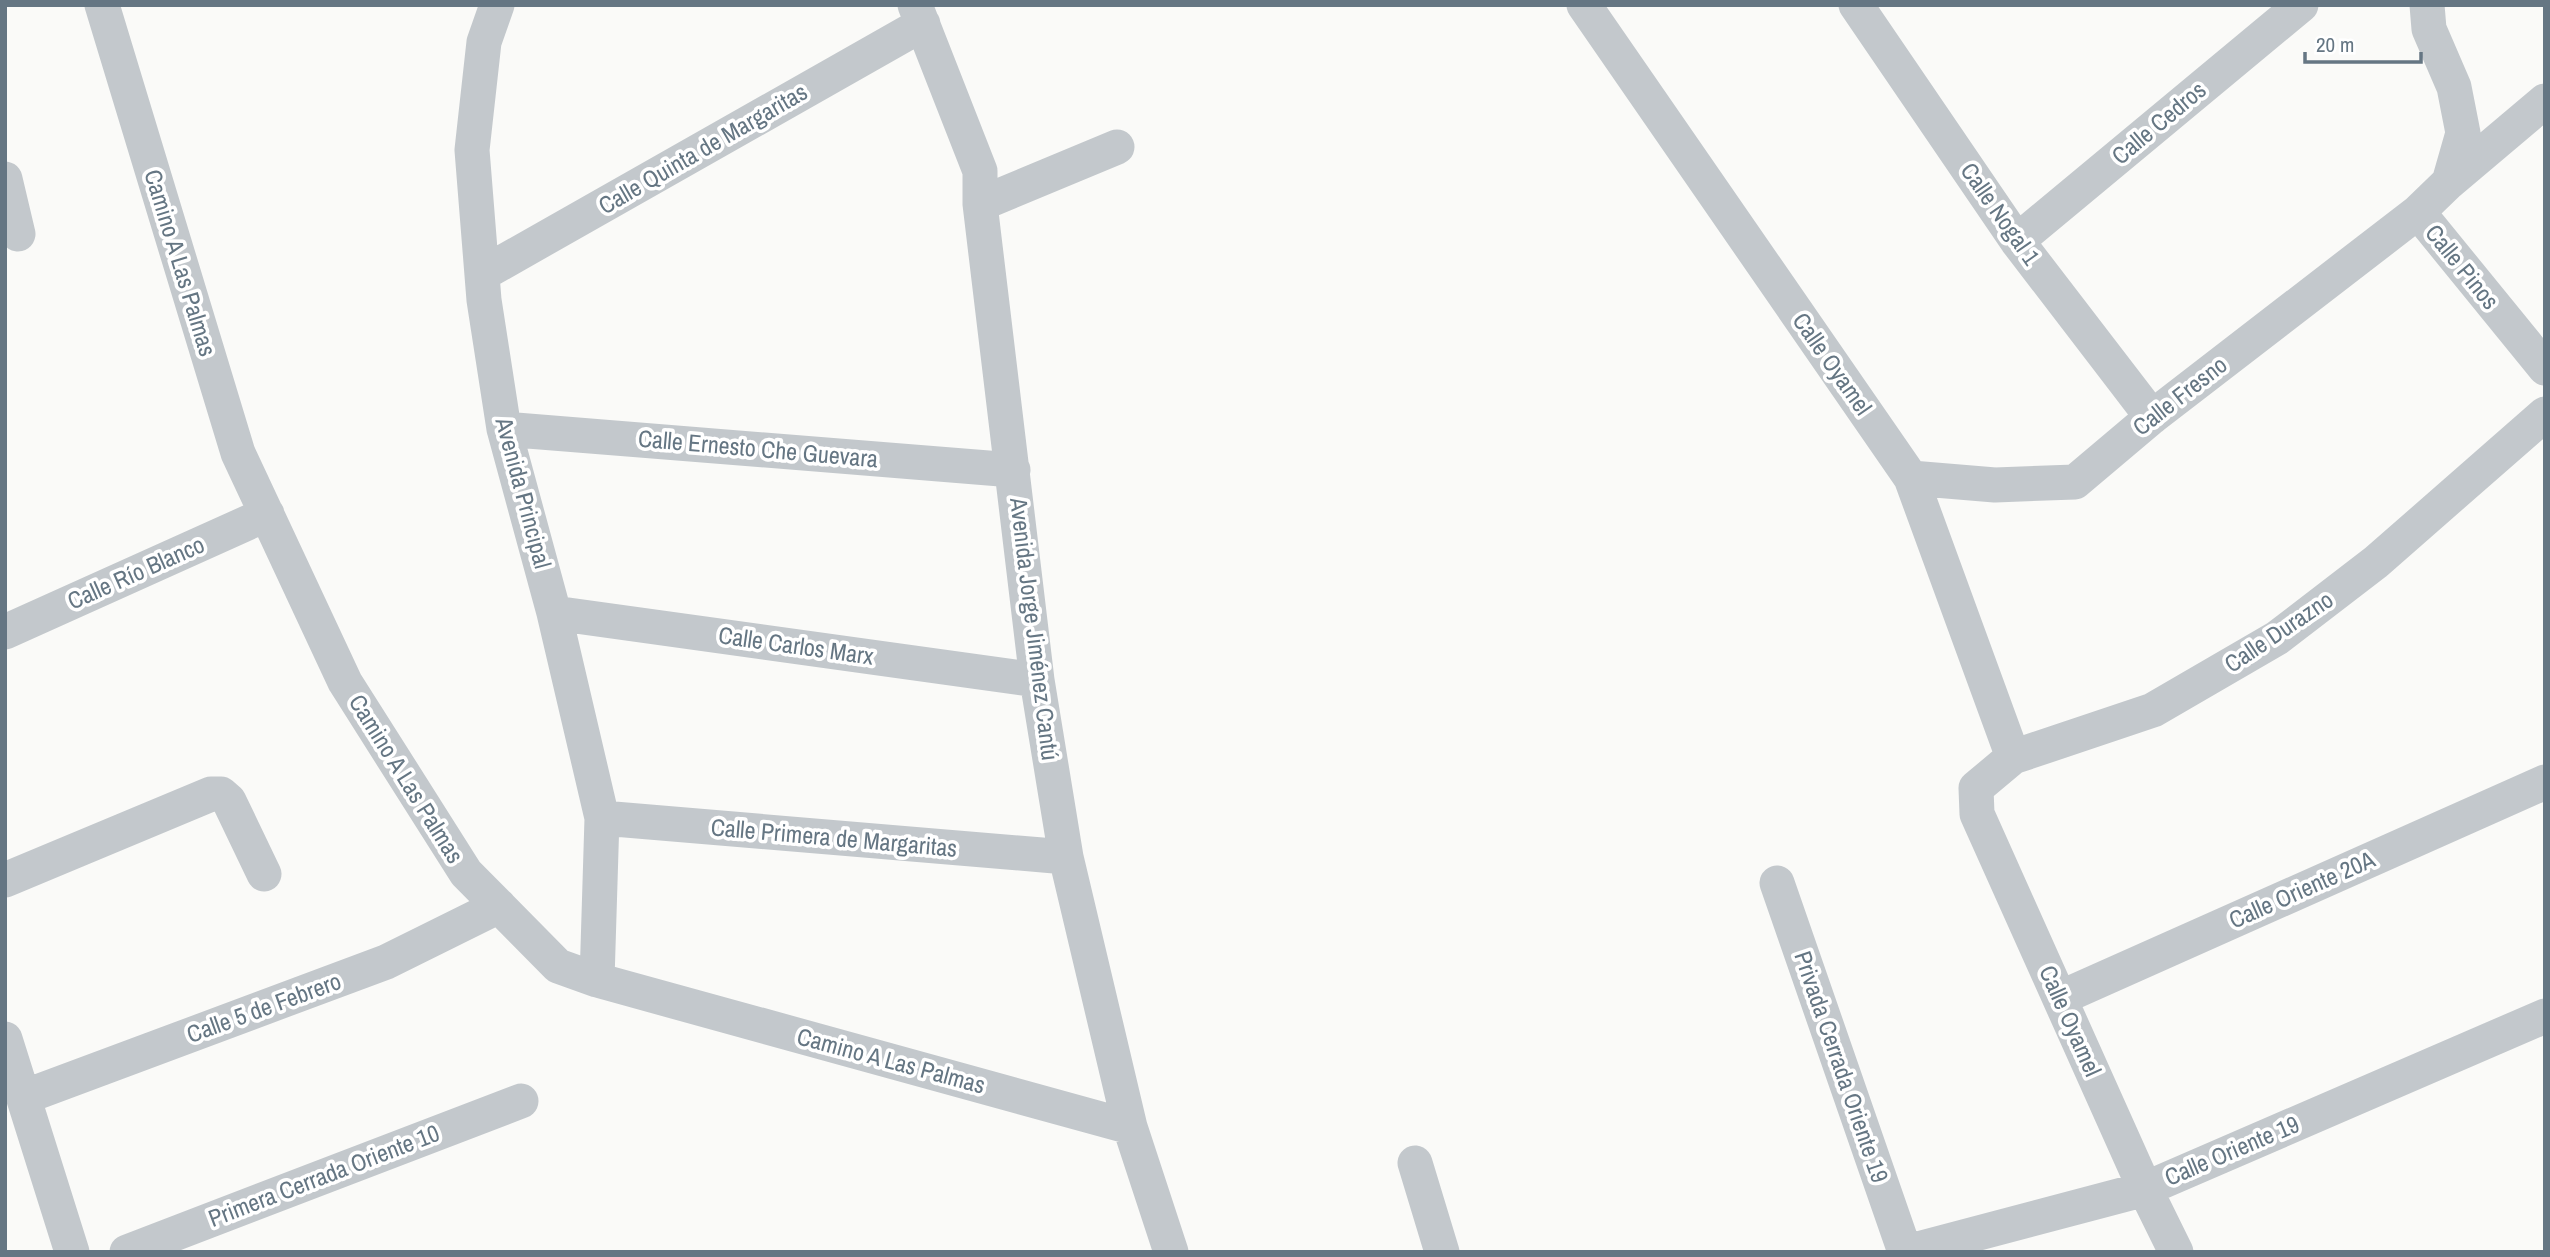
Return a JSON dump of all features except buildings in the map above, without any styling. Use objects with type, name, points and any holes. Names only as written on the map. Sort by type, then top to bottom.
[{"type":"street","name":"Camino A Las Palmas","points":[[102,5],[238,453],[345,682],[466,873],[558,965],[597,979],[1130,1127]]},
{"type":"street","name":"Avenida Principal","points":[[497,5],[484,42],[471,150],[482,274],[504,429],[554,613],[602,818],[597,979]]},
{"type":"street","name":"Calle Oyamel","points":[[1584,5],[1910,478],[2013,757]]},
{"type":"street","name":"Calle Nogal 1","points":[[1856,5],[2017,241],[2152,417]]},
{"type":"street","name":"Calle Cedros","points":[[2017,241],[2301,5]]},
{"type":"street","name":"Calle Pinos","points":[[2427,5],[2429,29],[2454,87],[2463,133],[2449,182],[2418,212],[2545,369]]},
{"type":"street","name":"Calle Quinta de Margaritas","points":[[482,274],[919,14]]},
{"type":"street","name":"Avenida Jorge Jiménez Cantú","points":[[919,14],[980,171],[980,204],[1038,680],[1066,857],[1130,1127],[1171,1252]]},
{"type":"street","points":[[2449,182],[2545,101]]},
{"type":"street","points":[[980,204],[1117,147]]},
{"type":"street","points":[[5,179],[18,233]]},
{"type":"street","name":"Calle Fresno","points":[[1910,478],[1995,485],[2075,482],[2152,417],[2418,212]]},
{"type":"street","name":"Calle Durazno","points":[[1976,788],[2013,757],[2153,710],[2277,638],[2376,562],[2545,414]]},
{"type":"street","name":"Calle Ernesto Che Guevara","points":[[504,429],[1013,470]]},
{"type":"street","name":"Calle Río Blanco","points":[[5,632],[267,514]]},
{"type":"street","name":"Calle Carlos Marx","points":[[554,613],[1038,680]]},
{"type":"street","name":"Calle Oriente 20A","points":[[2060,998],[2545,782]]},
{"type":"street","name":"Calle Oyamel","points":[[1976,788],[1977,814],[2145,1189],[2176,1252]]},
{"type":"street","points":[[5,880],[211,794],[221,794],[229,801],[264,874]]},
{"type":"street","name":"Calle Primera de Margaritas","points":[[602,818],[1066,857]]},
{"type":"street","name":"Privada Cerrada Oriente 19","points":[[1777,883],[1906,1252]]},
{"type":"street","name":"Calle 5 de Febrero","points":[[23,1097],[386,962],[499,906]]},
{"type":"street","name":"Calle Oriente 19","points":[[1906,1252],[2145,1189],[2545,1016]]},
{"type":"street","points":[[5,1039],[72,1252]]},
{"type":"street","name":"Primera Cerrada Oriente 10","points":[[127,1252],[521,1101]]},
{"type":"street","points":[[1415,1163],[1442,1252]]}]
